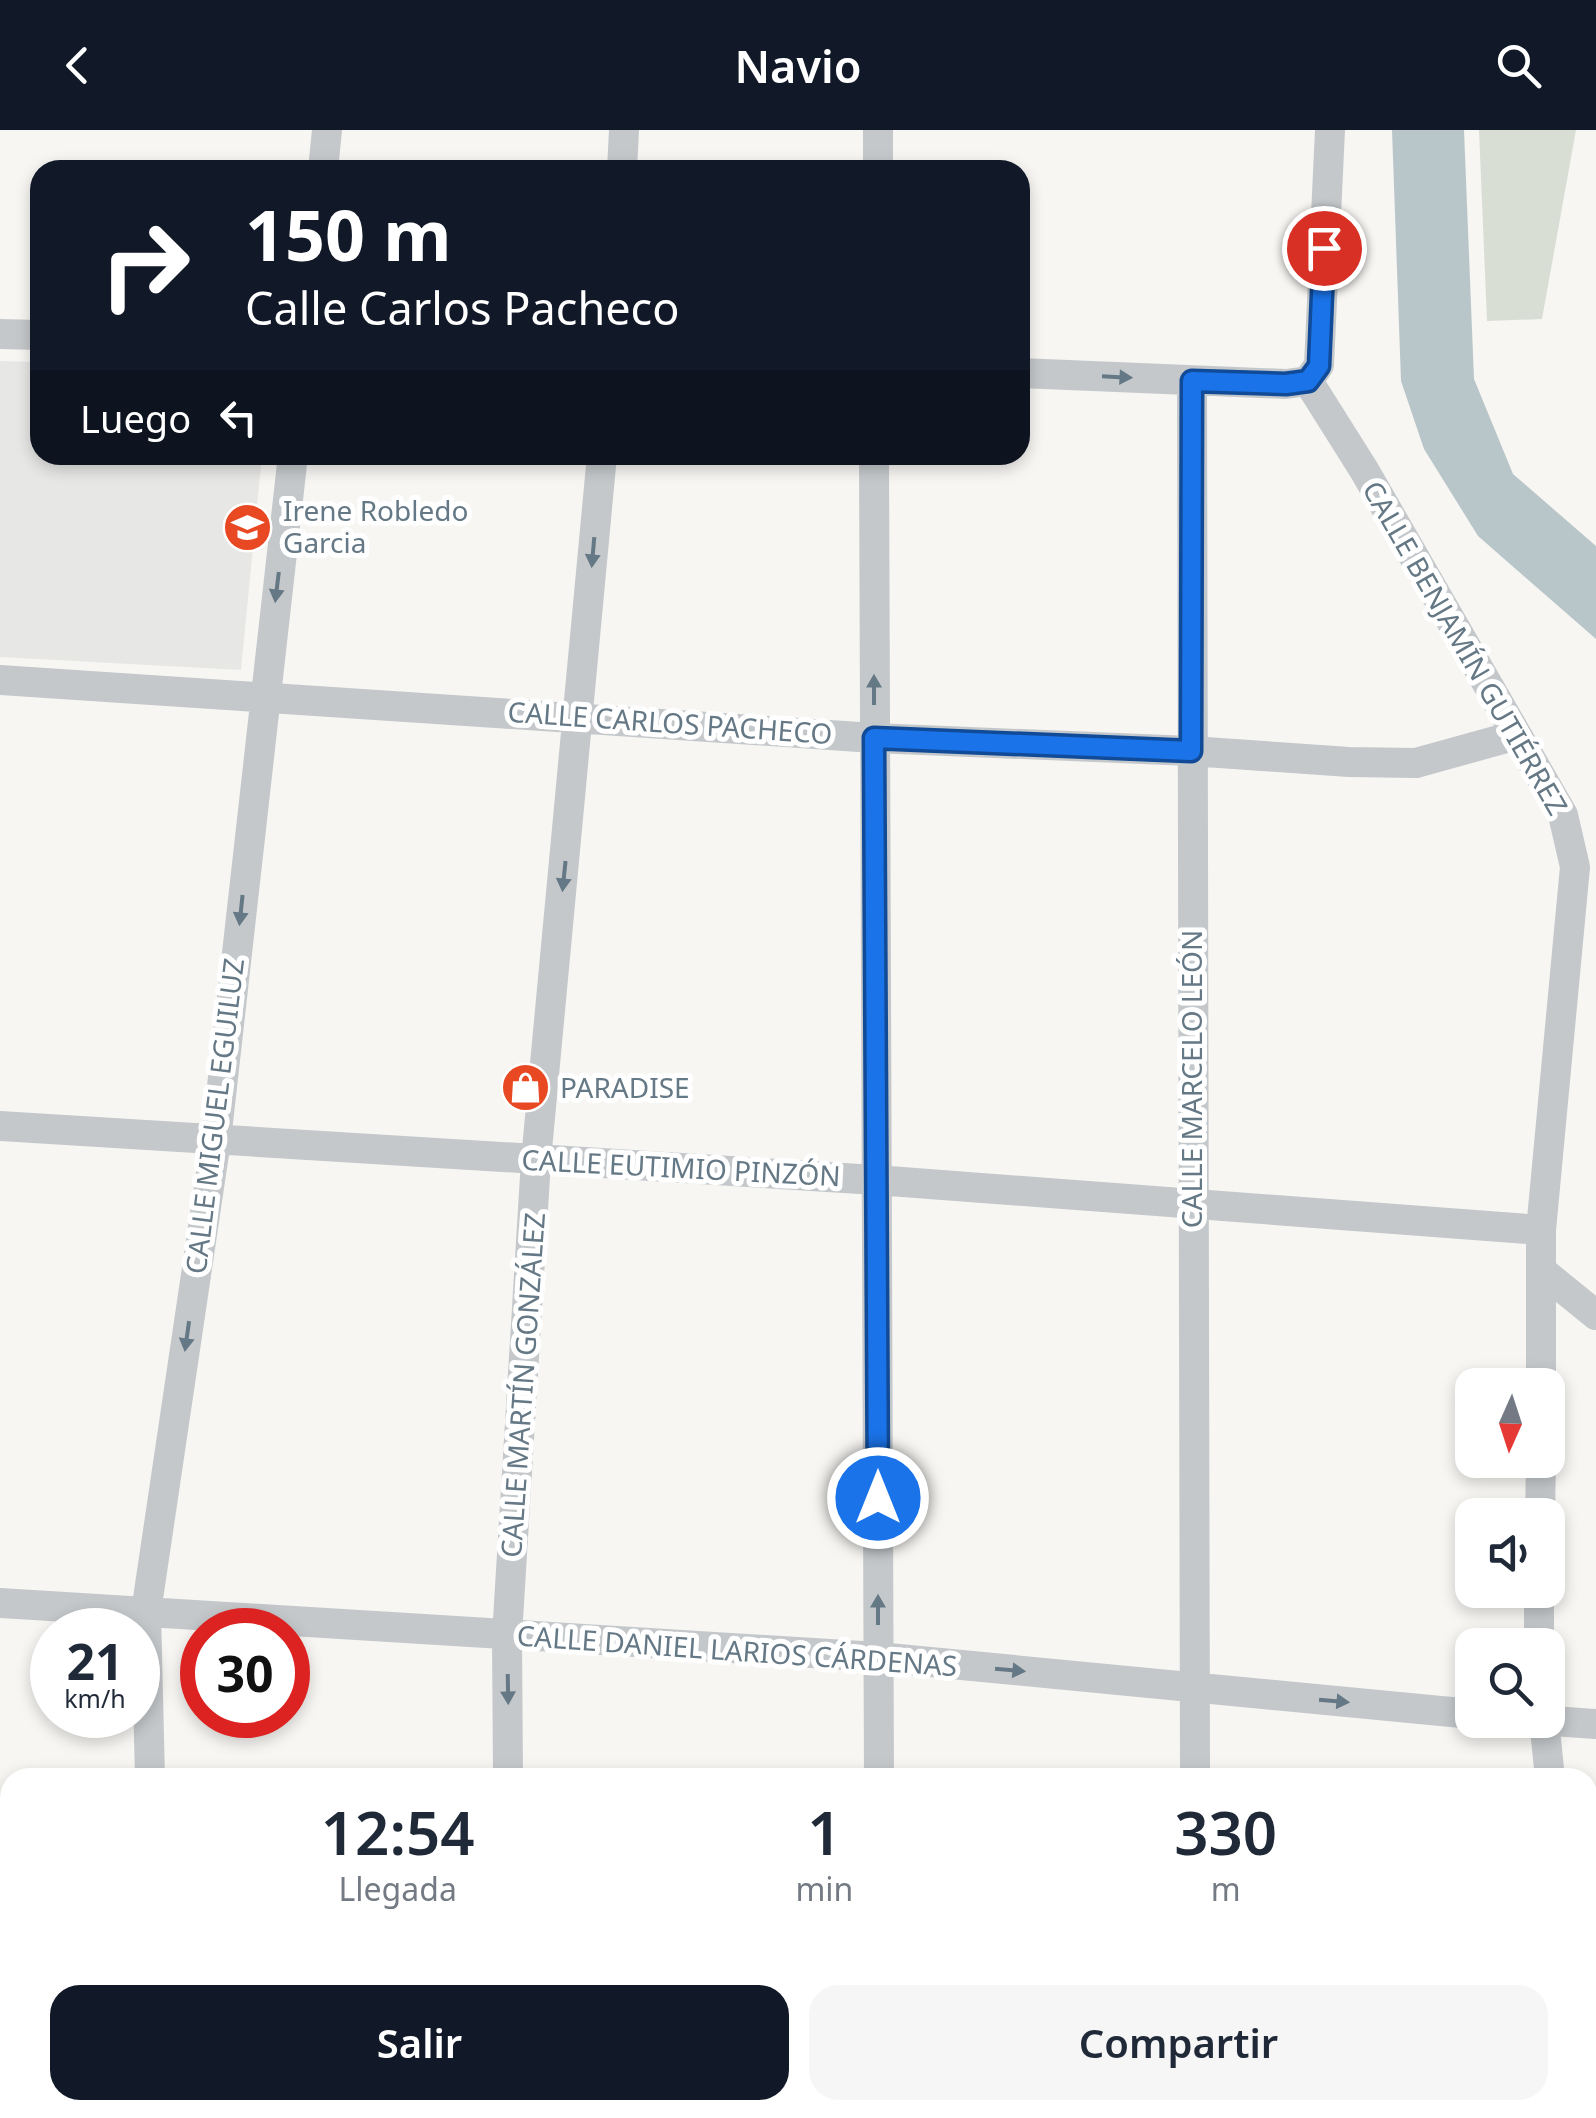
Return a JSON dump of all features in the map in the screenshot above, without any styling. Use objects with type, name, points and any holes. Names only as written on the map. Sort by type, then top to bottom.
[{"type":"street","points":[[324,160],[327,130]]},
{"type":"street","points":[[622,160],[624,130]]},
{"type":"street","points":[[878,130],[878,160]]},
{"type":"street","points":[[1030,373],[1286,384],[1308,381],[1319,366],[1330,130]]},
{"type":"street","points":[[0,334],[30,335]]},
{"type":"street","name":"CALLE MARCELO LEÓN","points":[[1192,381],[1195,1768]]},
{"type":"street","name":"CALLE BENJAMÍN GUTIÉRREZ","points":[[1308,381],[1374,486],[1563,815],[1575,867],[1540,1230],[1542,1368]]},
{"type":"street","name":"CALLE MIGUEL EGUILUZ","points":[[147,1608],[216,1140],[292,465]]},
{"type":"street","name":"CALLE MARTÍN GONZÁLEZ","points":[[508,1768],[507,1636],[536,1160],[601,465]]},
{"type":"street","points":[[874,465],[879,1768]]},
{"type":"street","name":"CALLE CARLOS PACHECO","points":[[0,680],[874,738],[1416,763],[1517,735]]},
{"type":"street","name":"CALLE EUTIMIO PINZÓN","points":[[0,1126],[876,1180],[1540,1230]]},
{"type":"street","points":[[1543,1272],[1596,1315]]},
{"type":"street","name":"CALLE DANIEL LARIOS CÁRDENAS","points":[[0,1603],[81,1608]]},
{"type":"street","name":"CALLE DANIEL LARIOS CÁRDENAS","points":[[160,1613],[878,1658],[1455,1712]]},
{"type":"street","points":[[1565,1722],[1596,1724]]},
{"type":"street","name":"CALLE MIGUEL EGUILUZ","points":[[149,1738],[150,1768]]},
{"type":"street","points":[[1544,1738],[1549,1768]]},
{"type":"shaded area","points":[[1392,130],[1464,130],[1474,379],[1513,474],[1596,546],[1596,639],[1478,536],[1424,449],[1401,381]]},
{"type":"shaded area","points":[[1479,130],[1576,130],[1542,319],[1487,321]]},
{"type":"shaded area","points":[[0,361],[30,362],[30,465],[261,465],[241,670],[0,657]]},
{"type":"place","name":"Irene Robledo Garcia","points":[[248,527]]},
{"type":"place","name":"PARADISE","points":[[525,1088]]},
{"type":"route","points":[[878,1498],[874,738],[1191,751],[1192,381],[1308,381],[1319,366],[1324,248]]}]
